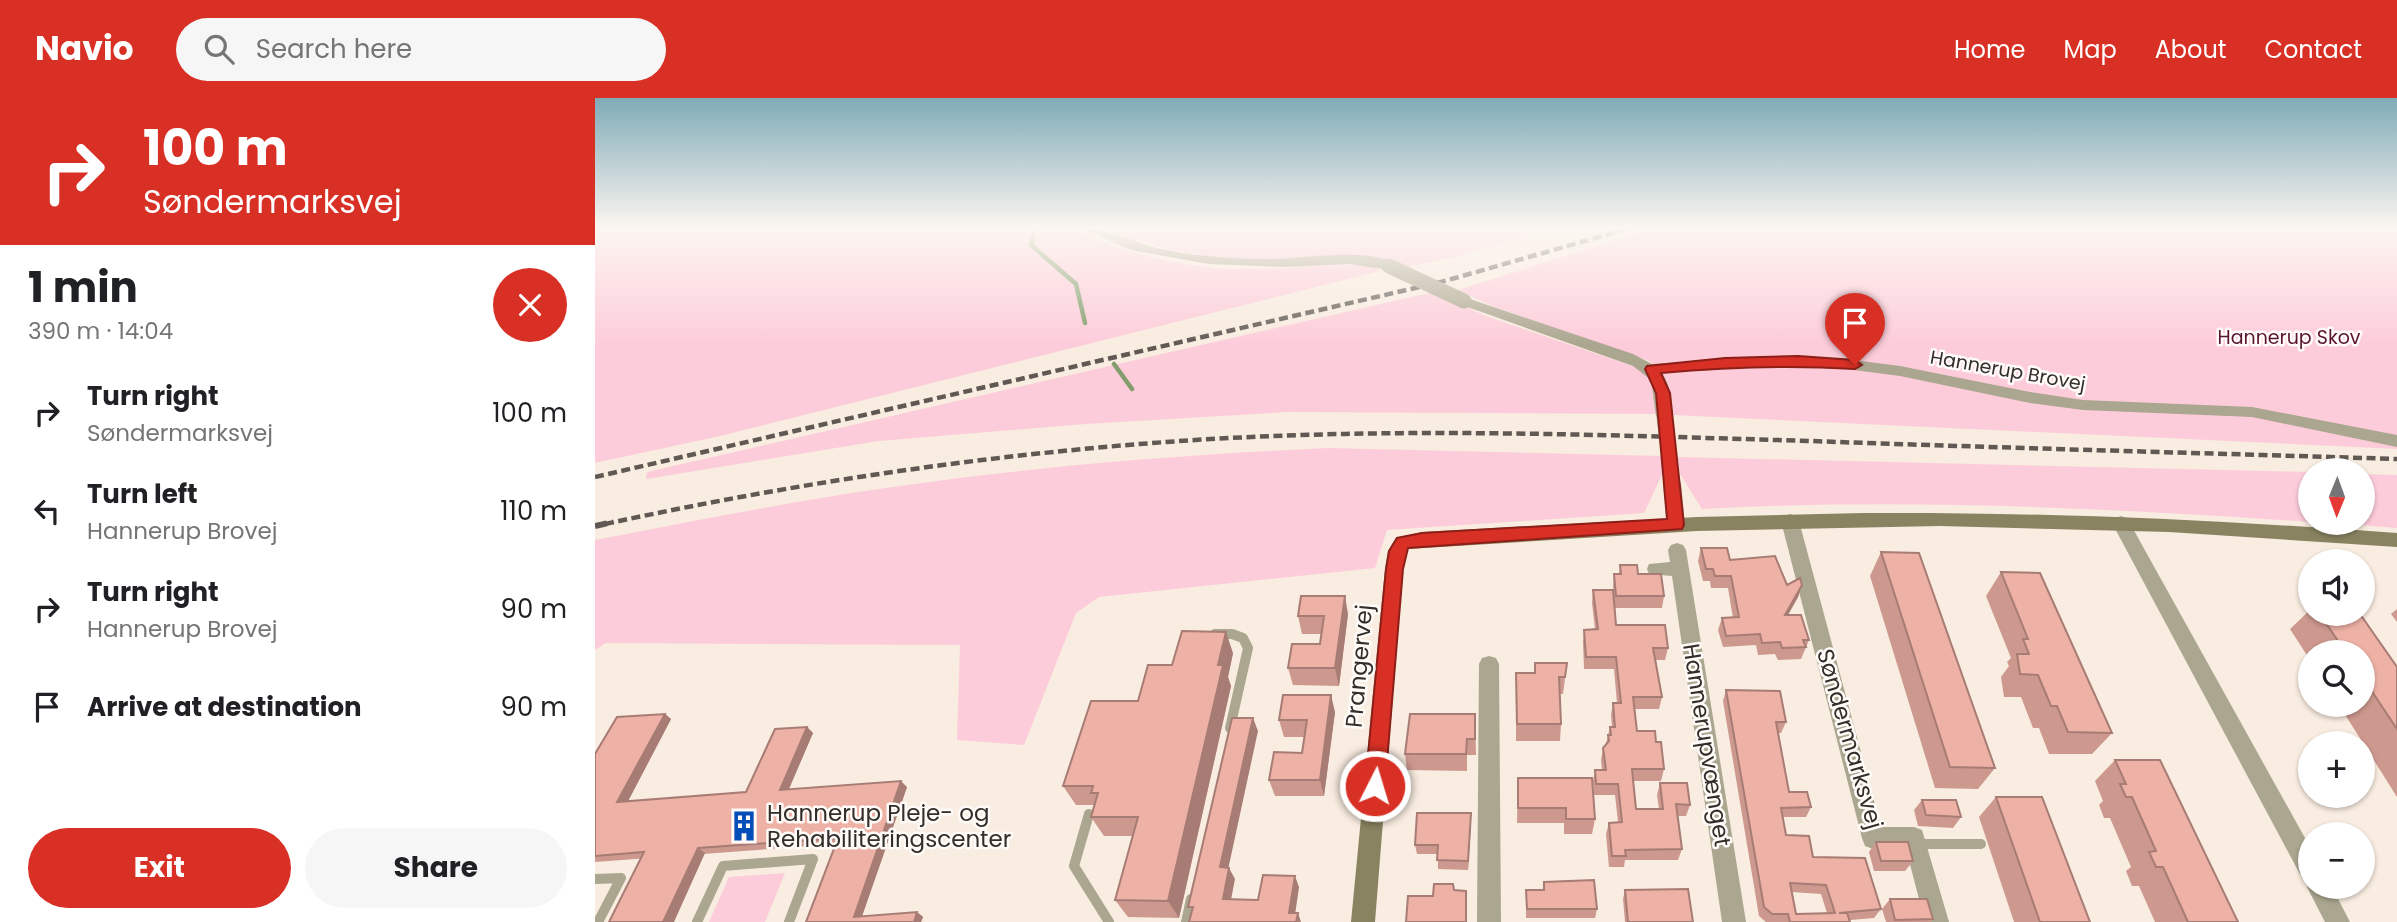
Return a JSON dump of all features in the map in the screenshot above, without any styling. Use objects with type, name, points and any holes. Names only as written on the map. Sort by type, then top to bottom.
[{"type":"street","points":[[1390,267],[1464,302],[1628,357],[1652,369],[1663,393],[1676,525],[1790,521],[2121,523],[2397,540]]},
{"type":"street","name":"Hannerup Brovej","points":[[1652,369],[1725,362],[1832,362],[1878,367],[2046,401],[2085,406],[2248,412],[2292,419],[2361,438],[2397,441]]},
{"type":"street","name":"Søndermarksvej","points":[[1790,521],[1874,838],[1914,838],[1916,844]]},
{"type":"street","points":[[2121,523],[2298,848]]},
{"type":"street","name":"Prangervej","points":[[1363,922],[1394,569],[1397,551],[1402,543],[1422,539],[1676,525]]},
{"type":"street","name":"Hannerupvænget","points":[[1656,569],[1678,559],[1734,922]]},
{"type":"street","points":[[1489,664],[1489,922]]},
{"type":"street","points":[[1916,844],[1937,922]]},
{"type":"street","points":[[2326,899],[2338,922]]},
{"type":"lane","points":[[1208,634],[1232,634],[1243,638],[1248,648],[1227,740]]},
{"type":"lane","points":[[1089,814],[1074,866],[1109,922]]},
{"type":"lane","points":[[1916,844],[1981,844]]},
{"type":"lane","points":[[697,922],[723,866],[813,859],[789,922]]},
{"type":"lane","points":[[595,879],[621,878],[598,922]]},
{"type":"lane","points":[[1186,922],[1195,883]]},
{"type":"green space","points":[[595,267],[1374,267],[1380,271],[720,436],[595,463]]},
{"type":"green space","name":"Hannerup Skov","points":[[1529,267],[2397,267],[2397,449],[1674,415],[1663,378],[1649,361],[1495,307],[1458,290]]},
{"type":"green space","points":[[1433,292],[1486,316],[1641,369],[1654,389],[1656,414],[1287,412],[1086,424],[879,441],[646,479],[647,472]]},
{"type":"green space","points":[[1327,448],[1661,456],[1663,473],[1644,513],[1387,530],[1375,568],[1099,597],[1076,613],[1024,745],[957,740],[960,645],[606,643],[595,650],[595,540],[781,505],[1001,473],[1110,462]]},
{"type":"green space","points":[[1678,457],[2298,472],[2298,521],[2006,506],[1854,504],[1702,509],[1680,474]]},
{"type":"green space","points":[[2375,474],[2397,475],[2397,528],[2375,526]]},
{"type":"green space","points":[[785,873],[765,922],[709,922],[729,877]]},
{"type":"building","points":[[1701,548],[1727,548],[1730,560],[1775,556],[1787,585],[1800,578],[1802,585],[1785,615],[1801,615],[1809,640],[1803,640],[1806,647],[1782,648],[1780,642],[1762,643],[1760,634],[1726,636],[1722,618],[1739,617],[1731,576],[1715,576],[1713,569],[1706,569]]},
{"type":"building","points":[[1881,552],[1919,553],[1995,768],[1950,767]]},
{"type":"building","points":[[1620,565],[1637,565],[1638,574],[1661,574],[1664,596],[1616,596],[1614,574],[1621,574]]},
{"type":"building","points":[[2001,572],[2040,573],[2112,733],[2068,732],[2057,706],[2051,706],[2038,675],[2020,674],[2017,654],[2029,654],[2023,639],[2028,639]]},
{"type":"building","points":[[1593,590],[1613,590],[1616,625],[1665,625],[1668,648],[1653,648],[1662,697],[1633,697],[1637,731],[1655,731],[1656,742],[1661,742],[1664,769],[1632,769],[1636,809],[1663,809],[1660,783],[1687,783],[1690,805],[1676,804],[1682,849],[1625,850],[1626,856],[1612,856],[1609,823],[1622,822],[1618,784],[1596,784],[1595,770],[1606,770],[1603,748],[1609,741],[1608,735],[1611,735],[1610,727],[1615,727],[1613,703],[1621,703],[1616,657],[1586,657],[1584,630],[1598,629]]},
{"type":"building","points":[[1301,596],[1345,596],[1335,668],[1288,668],[1292,644],[1320,644],[1324,616],[1298,616]]},
{"type":"building","points":[[2328,626],[2368,626],[2397,667],[2397,729],[2375,696],[2375,640],[2337,640]]},
{"type":"building","points":[[1182,631],[1226,632],[1218,665],[1223,665],[1168,901],[1115,900],[1138,817],[1091,817],[1098,793],[1091,793],[1093,786],[1063,786],[1091,701],[1138,701],[1148,665],[1172,665]]},
{"type":"building","points":[[1535,663],[1567,663],[1565,677],[1559,677],[1561,724],[1517,724],[1516,673],[1535,673]]},
{"type":"building","points":[[1726,690],[1780,691],[1786,722],[1776,722],[1789,792],[1807,792],[1811,807],[1781,808],[1786,835],[1809,836],[1813,857],[1865,858],[1881,909],[1839,913],[1847,913],[1850,922],[1790,922],[1788,914],[1772,914],[1764,907]],"holes":[[[1790,883],[1826,885],[1835,913],[1796,914]]]},
{"type":"building","points":[[1283,695],[1331,695],[1320,780],[1269,780],[1274,752],[1302,753],[1307,720],[1279,720]]},
{"type":"building","name":"Hannerup Pleje- og Rehabiliteringscenter","points":[[665,714],[617,802],[746,792],[775,729],[807,727],[780,790],[901,781],[854,917],[917,912],[914,922],[806,922],[838,838],[698,848],[663,922],[609,922],[644,852],[595,856],[595,754],[617,717]]},
{"type":"building","points":[[1410,714],[1475,714],[1475,739],[1467,739],[1466,754],[1405,754]]},
{"type":"building","points":[[1232,718],[1253,718],[1220,867],[1229,868],[1223,899],[1258,900],[1263,875],[1295,876],[1289,913],[1298,913],[1296,922],[1189,922],[1193,907],[1188,907]]},
{"type":"building","points":[[2115,760],[2160,760],[2238,922],[2188,922],[2163,867],[2156,867],[2149,852],[2156,851],[2132,797],[2126,797],[2120,784],[2126,784]]},
{"type":"building","points":[[1518,778],[1592,778],[1595,819],[1566,819],[1566,808],[1518,808]]},
{"type":"building","points":[[1996,797],[2042,797],[2090,922],[2040,922]]},
{"type":"building","points":[[1922,800],[1956,800],[1961,817],[1926,815]]},
{"type":"building","points":[[1417,813],[1471,813],[1468,861],[1437,860],[1438,845],[1415,845]]},
{"type":"building","points":[[1876,842],[1908,842],[1913,861],[1881,861]]},
{"type":"building","points":[[1594,880],[1597,909],[1527,909],[1526,890],[1544,890],[1544,882]]},
{"type":"building","points":[[1434,884],[1453,884],[1454,890],[1466,891],[1466,922],[1406,922],[1408,896],[1433,896]]},
{"type":"building","points":[[1688,889],[1693,922],[1628,922],[1625,890]]},
{"type":"building","points":[[1890,899],[1927,899],[1933,919],[1895,920]]},
{"type":"waterway","points":[[1057,267],[1076,284],[1085,323]]},
{"type":"waterway","points":[[1114,364],[1132,389]]},
{"type":"railway","points":[[595,477],[1441,282],[1492,267]]},
{"type":"railway","points":[[605,524],[825,482],[972,461],[1121,446],[1272,436],[1426,433],[1579,435],[2397,459]]},
{"type":"railway","points":[[595,526],[613,522]]},
{"type":"place","name":"Hannerup Pleje- og Rehabiliteringscenter","points":[[744,826]]},
{"type":"route","points":[[1375,786],[1394,569],[1397,551],[1402,543],[1422,539],[1676,525],[1663,393],[1652,369],[1725,362],[1798,361],[1855,365]]}]
